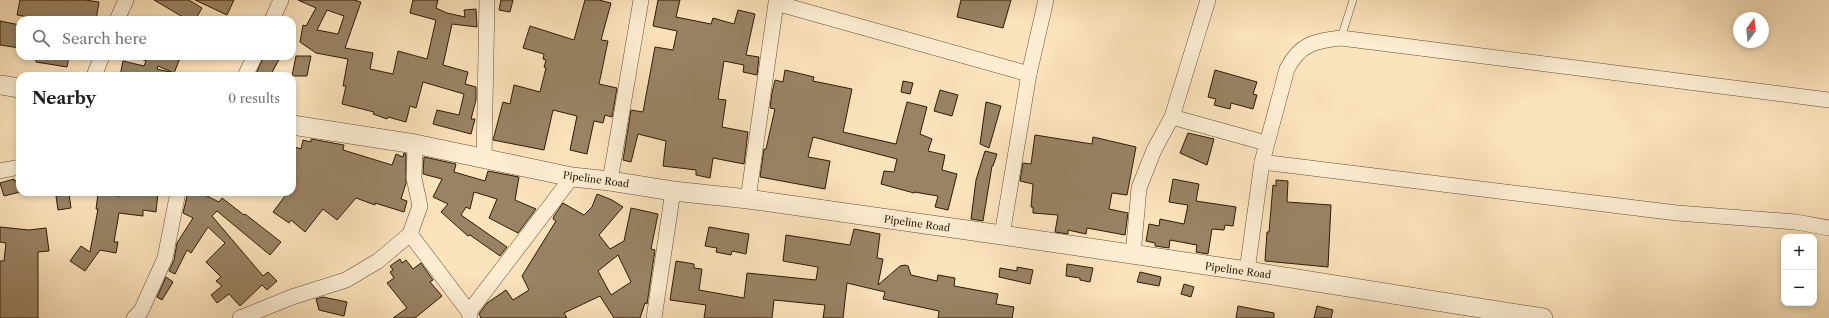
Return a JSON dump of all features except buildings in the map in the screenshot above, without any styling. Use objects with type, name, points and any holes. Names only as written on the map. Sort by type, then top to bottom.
[{"type":"street","points":[[120,16],[126,0]]},
{"type":"street","points":[[274,16],[281,0]]},
{"type":"street","points":[[484,159],[487,0]]},
{"type":"street","points":[[610,181],[641,0]]},
{"type":"street","points":[[1002,235],[1029,74],[1046,0]]},
{"type":"street","points":[[1133,255],[1139,188],[1154,150],[1172,117],[1208,0]]},
{"type":"street","points":[[748,199],[772,2],[1029,74]]},
{"type":"street","points":[[1247,271],[1262,162],[1287,69],[1293,57],[1314,41],[1341,38],[1829,100]]},
{"type":"street","points":[[96,72],[100,60]]},
{"type":"street","points":[[247,72],[253,60]]},
{"type":"street","points":[[0,85],[16,87]]},
{"type":"street","points":[[1172,117],[1266,143]]},
{"type":"street","name":"Pipeline Road","points":[[296,126],[415,144],[572,177],[610,181],[674,191],[748,199],[1002,235],[1247,271],[1543,318]]},
{"type":"street","points":[[240,318],[292,297],[346,280],[378,260],[410,234],[420,206],[414,178],[415,144]]},
{"type":"street","points":[[1262,162],[1677,213],[1796,222],[1829,228]]},
{"type":"street","points":[[0,172],[16,168]]},
{"type":"street","points":[[410,234],[470,315],[572,177]]},
{"type":"street","points":[[654,318],[674,191]]},
{"type":"street","points":[[134,318],[140,311],[165,258],[177,196]]},
{"type":"lane","points":[[1341,38],[1353,0]]}]
